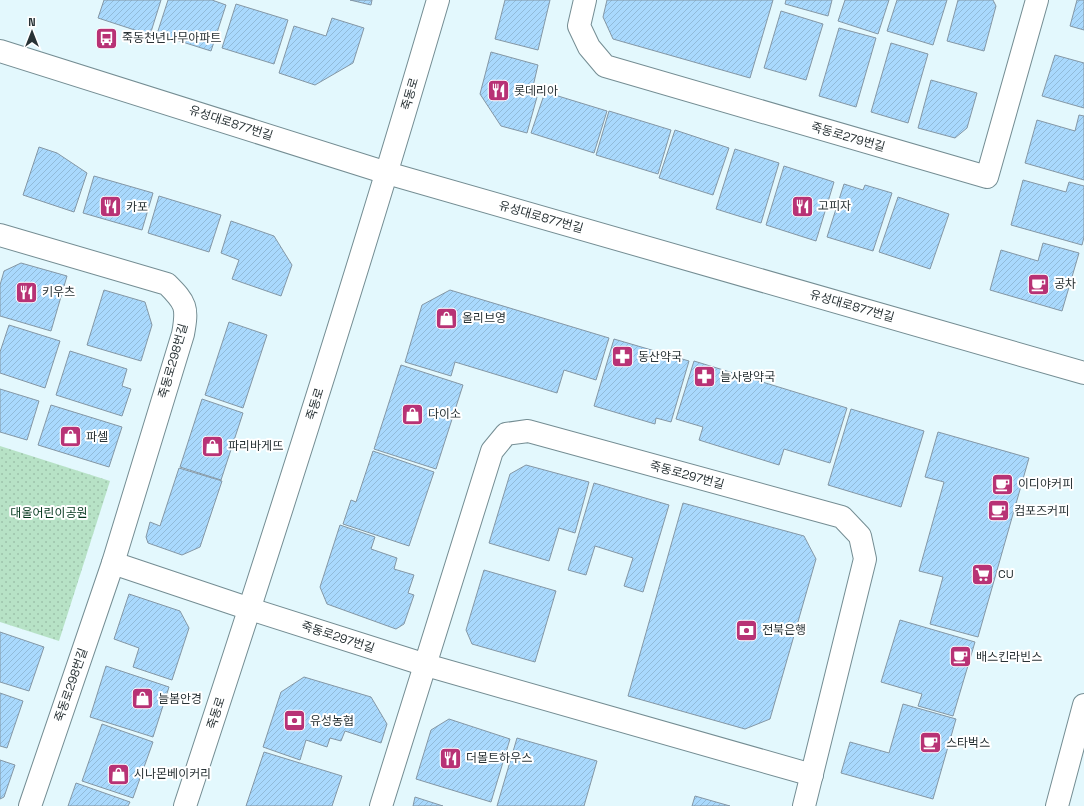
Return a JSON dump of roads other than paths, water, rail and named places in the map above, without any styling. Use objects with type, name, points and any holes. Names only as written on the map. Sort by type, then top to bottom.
[{"type":"street","name":"죽동로","points":[[185,806],[250,610],[387,172],[438,0]]},
{"type":"street","name":"죽동로279번길","points":[[585,0],[579,26],[589,47],[605,66],[987,177],[1037,0]]},
{"type":"street","name":"유성대로877번길","points":[[0,51],[387,172],[1084,373]]},
{"type":"street","name":"죽동로298번길","points":[[0,235],[167,284],[180,298],[187,313],[113,563],[30,806]]},
{"type":"street","name":"죽동로297번길","points":[[381,806],[492,451],[506,434],[528,431],[842,517],[860,536],[865,559],[804,806]]},
{"type":"street","points":[[113,563],[250,610]]},
{"type":"street","name":"죽동로297번길","points":[[250,610],[426,665],[812,775]]},
{"type":"street","points":[[1057,806],[1084,706]]},
{"type":"place","name":"죽동천년나무아파트","points":[[107,38]]},
{"type":"place","name":"롯데리아","points":[[499,91]]},
{"type":"place","name":"고피자","points":[[802,206]]},
{"type":"place","name":"카포","points":[[110,207]]},
{"type":"place","name":"공차","points":[[1039,284]]},
{"type":"place","name":"키우츠","points":[[27,292]]},
{"type":"place","name":"올리브영","points":[[446,318]]},
{"type":"place","name":"동산약국","points":[[622,357]]},
{"type":"place","name":"늘사랑약국","points":[[704,377]]},
{"type":"place","name":"다이소","points":[[412,414]]},
{"type":"place","name":"파셀","points":[[70,437]]},
{"type":"place","name":"파리바게뜨","points":[[213,446]]},
{"type":"place","name":"이디야커피","points":[[1003,484]]},
{"type":"place","name":"컴포즈커피","points":[[998,511]]},
{"type":"place","name":"CU","points":[[983,574]]},
{"type":"place","name":"전북은행","points":[[746,630]]},
{"type":"place","name":"배스킨라빈스","points":[[960,657]]},
{"type":"place","name":"늘봄안경","points":[[142,699]]},
{"type":"place","name":"유성농협","points":[[294,721]]},
{"type":"place","name":"스타벅스","points":[[931,743]]},
{"type":"place","name":"더몰트하우스","points":[[450,758]]},
{"type":"place","name":"시나몬베이커리","points":[[119,774]]},
{"type":"park label","name":"대울어린이공원","points":[[49,513]]}]
